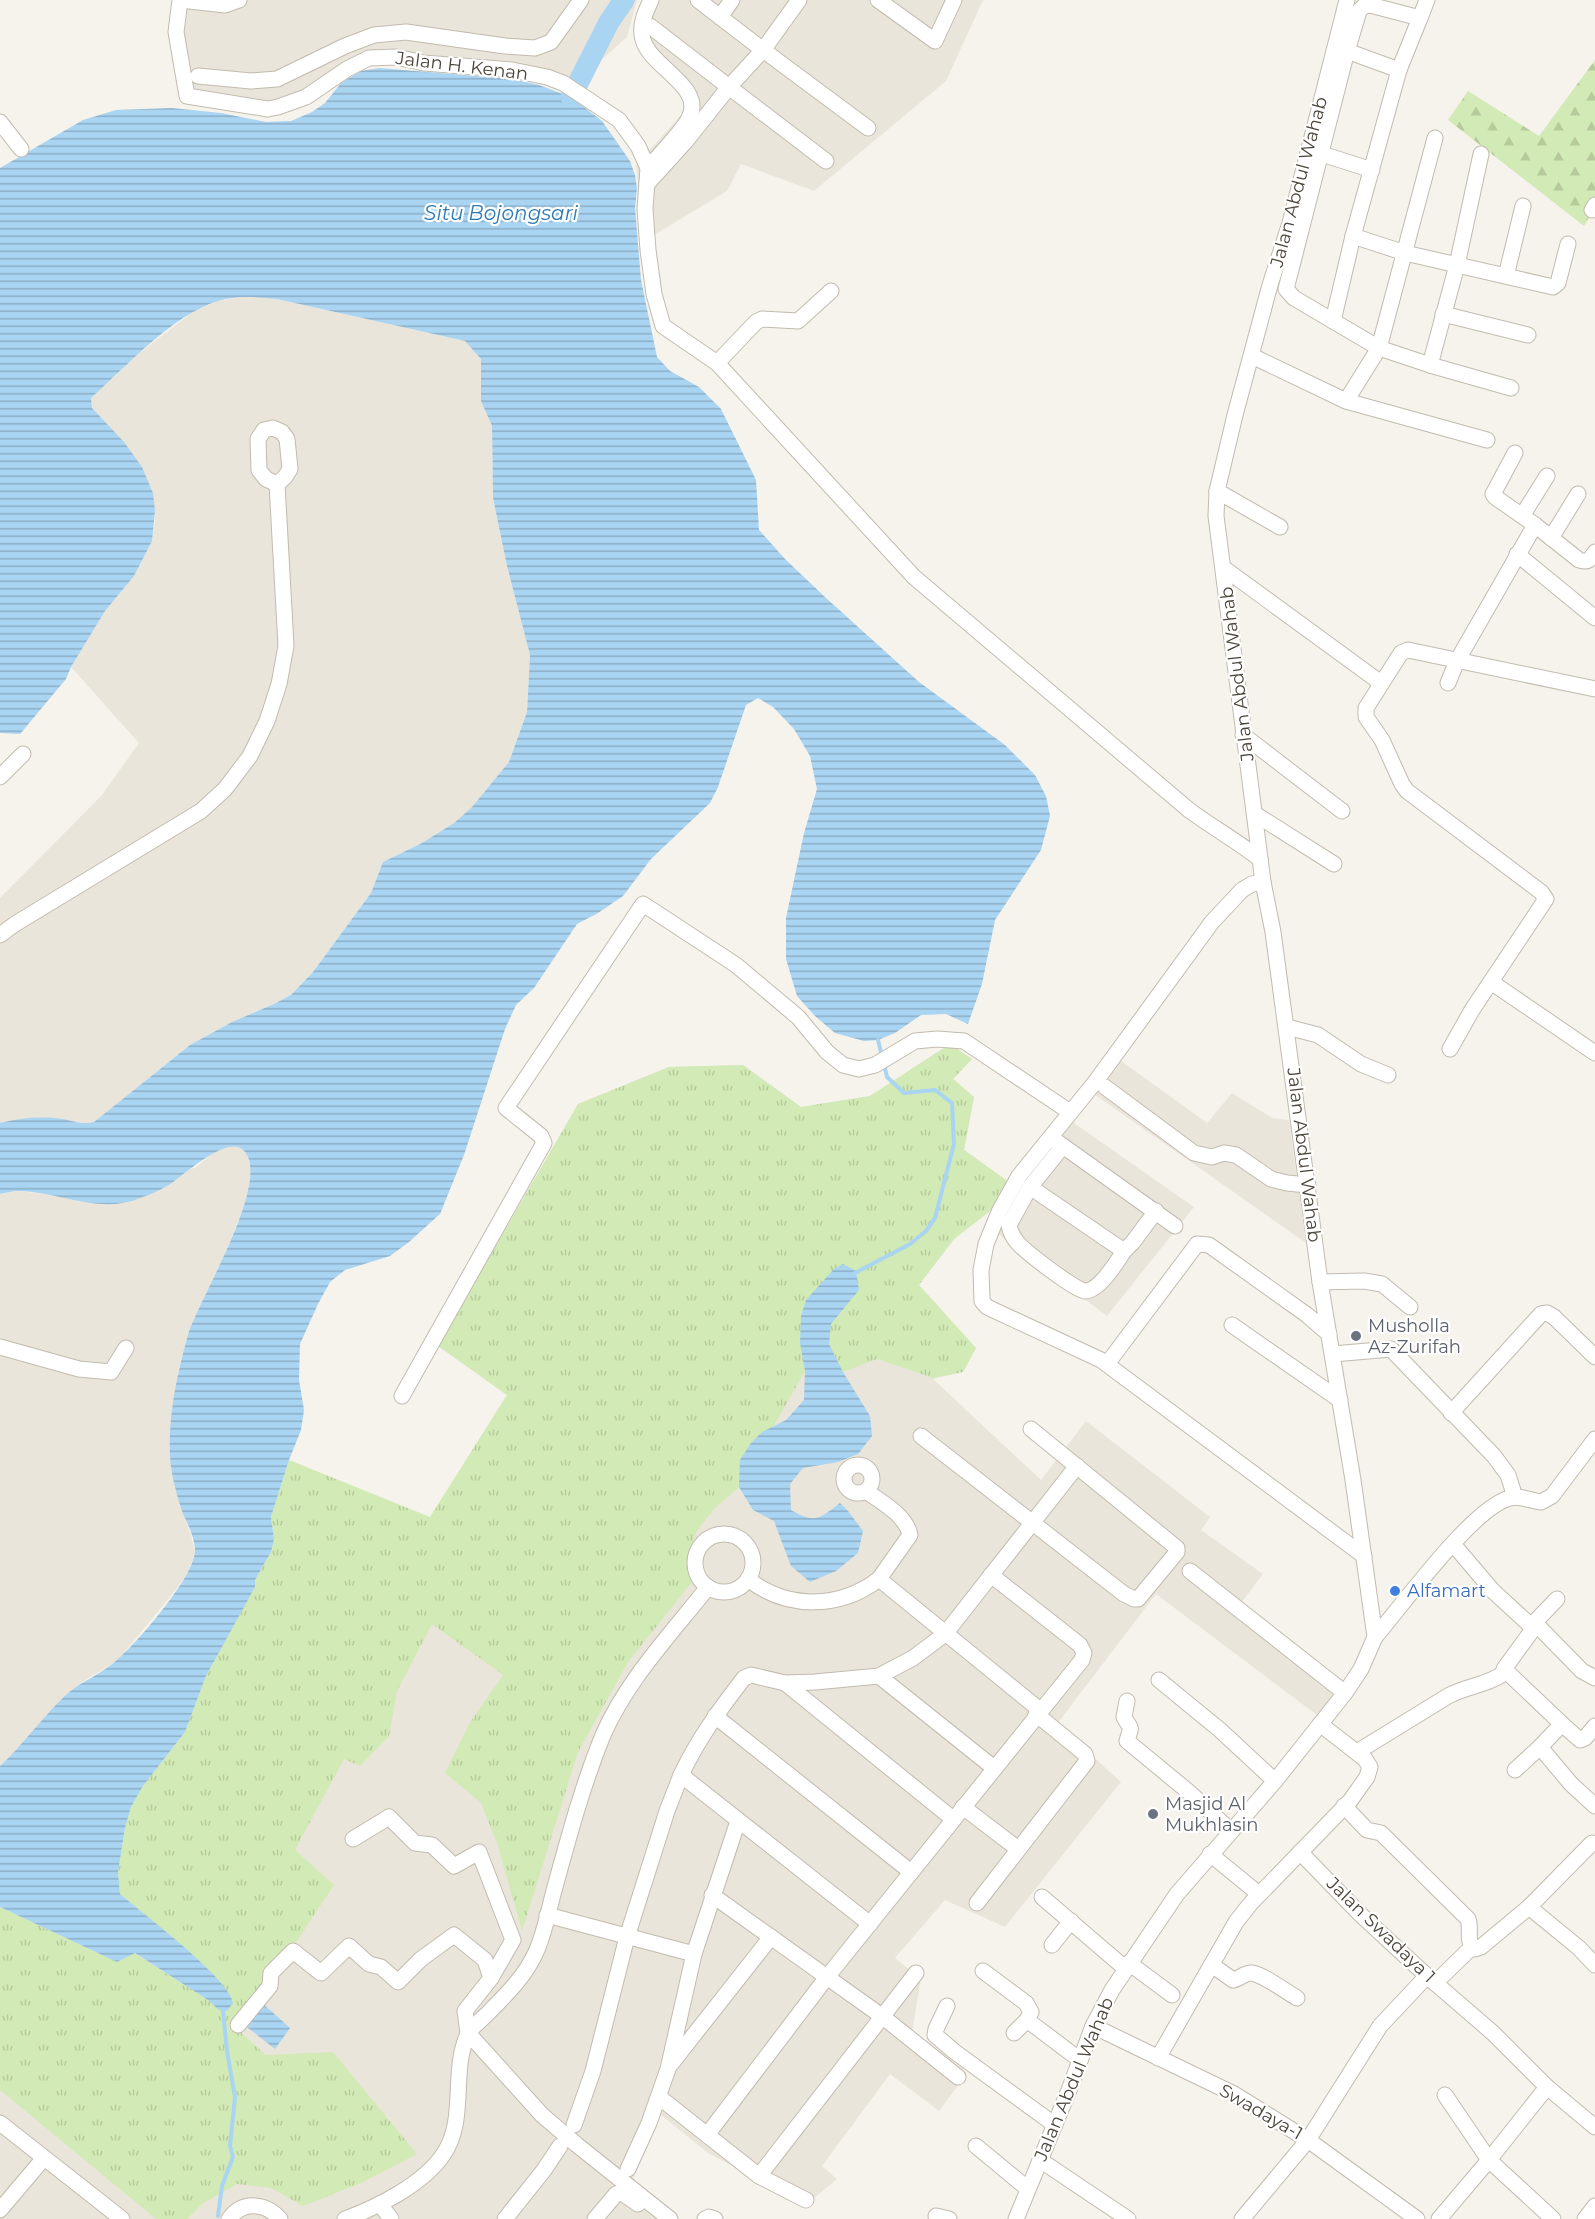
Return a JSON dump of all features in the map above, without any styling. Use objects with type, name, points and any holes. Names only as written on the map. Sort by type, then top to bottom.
[{"type":"street","points":[[181,0],[225,5],[239,0]]},
{"type":"street","name":"Jalan H. Kenan","points":[[181,0],[176,32],[187,96],[268,108],[279,107],[306,97],[347,69],[369,58],[396,57],[424,63],[512,70],[547,77],[563,83],[597,104],[619,120],[638,146],[648,168]]},
{"type":"street","points":[[198,76],[251,81],[277,79],[345,46],[374,35],[406,32],[535,48],[551,42],[580,0]]},
{"type":"street","points":[[651,0],[643,20],[642,36],[646,52],[687,89],[691,105],[690,117],[648,168],[645,209],[648,250],[654,294],[663,326],[717,363],[914,576],[1189,810],[1260,859]]},
{"type":"street","points":[[698,0],[867,128]]},
{"type":"street","points":[[720,17],[732,0]]},
{"type":"street","points":[[647,184],[686,141],[729,87],[764,50],[799,0]]},
{"type":"street","points":[[878,0],[935,41],[954,0]]},
{"type":"street","name":"Jalan Abdul Wahab","points":[[1016,2219],[1093,2026],[1106,1999],[1177,1894],[1230,1830],[1275,1781],[1345,1693],[1361,1669],[1375,1637],[1333,1354],[1320,1282],[1287,1026],[1263,882],[1243,735],[1225,569],[1216,516],[1217,491],[1270,285],[1290,223],[1347,0]]},
{"type":"street","points":[[1333,321],[1353,236],[1399,70],[1427,0]]},
{"type":"street","points":[[1420,18],[1370,5],[1364,6],[1359,11],[1286,289],[1294,298],[1379,348],[1511,388]]},
{"type":"street","points":[[650,26],[825,161]]},
{"type":"street","points":[[1347,51],[1399,70]]},
{"type":"street","points":[[0,122],[21,150]]},
{"type":"street","points":[[1346,401],[1379,348],[1435,138]]},
{"type":"street","points":[[1322,154],[1372,170]]},
{"type":"street","points":[[1430,365],[1457,265],[1481,154]]},
{"type":"street","points":[[1506,276],[1523,206]]},
{"type":"street","points":[[1353,236],[1405,253],[1553,287],[1558,283],[1568,244]]},
{"type":"street","points":[[717,363],[756,322],[762,319],[798,321],[831,291]]},
{"type":"street","points":[[1443,314],[1528,335]]},
{"type":"street","points":[[1252,356],[1346,401],[1487,440]]},
{"type":"street","points":[[1515,453],[1493,494],[1495,497],[1579,560],[1589,561],[1595,552]]},
{"type":"street","points":[[1448,683],[1457,661],[1516,554],[1547,476]]},
{"type":"street","points":[[0,935],[201,811],[225,789],[250,756],[267,721],[279,684],[286,646],[277,484]]},
{"type":"street","points":[[1217,491],[1280,527]]},
{"type":"street","points":[[1551,538],[1578,494]]},
{"type":"street","points":[[1516,554],[1595,618]]},
{"type":"street","points":[[1225,569],[1381,683]]},
{"type":"street","points":[[1450,1049],[1472,1010],[1546,899],[1541,892],[1479,844],[1415,798],[1402,784],[1382,740],[1366,717],[1366,708],[1405,651],[1595,689]]},
{"type":"street","points":[[1243,735],[1342,812]]},
{"type":"street","points":[[0,777],[23,754]]},
{"type":"street","points":[[1255,814],[1334,864]]},
{"type":"street","points":[[1156,1211],[1107,1276],[1092,1289],[1081,1290],[1018,1243],[1011,1233],[1009,1224],[1057,1142],[1070,1112],[1120,1050],[1212,922],[1242,890],[1252,884],[1263,882]]},
{"type":"street","points":[[402,1396],[544,1143],[541,1136],[506,1108],[643,904],[736,965],[798,1017],[827,1052],[843,1065],[859,1069],[875,1065],[915,1041],[937,1039],[964,1041],[1070,1112]]},
{"type":"street","points":[[1491,982],[1595,1053]]},
{"type":"street","points":[[1287,1026],[1318,1035],[1361,1065],[1388,1075]]},
{"type":"street","points":[[1105,1087],[1194,1153],[1212,1157],[1224,1153],[1236,1155],[1271,1179],[1308,1185]]},
{"type":"street","points":[[1057,1142],[1175,1226]]},
{"type":"street","points":[[1057,1142],[1019,1176],[999,1212],[986,1244],[981,1270],[982,1301],[987,1307],[1107,1364],[1364,1557]]},
{"type":"street","points":[[1030,1187],[1124,1251]]},
{"type":"street","points":[[1107,1364],[1197,1244],[1209,1245],[1307,1315],[1329,1334]]},
{"type":"street","points":[[1320,1282],[1364,1281],[1382,1284],[1410,1306]]},
{"type":"street","points":[[1451,1413],[1541,1314],[1547,1313],[1554,1317],[1595,1357]]},
{"type":"street","points":[[1232,1325],[1340,1400]]},
{"type":"street","points":[[0,1347],[79,1369],[111,1372],[126,1348]]},
{"type":"street","points":[[1333,1354],[1391,1349],[1494,1456],[1508,1475],[1515,1497]]},
{"type":"street","points":[[921,1436],[1124,1594],[1138,1599],[1178,1548],[1031,1429]]},
{"type":"street","points":[[1375,1637],[1453,1544],[1496,1504],[1515,1497],[1541,1502],[1552,1496],[1594,1442]]},
{"type":"street","points":[[574,2125],[593,2071],[627,1937],[667,1811],[696,1744],[744,1678],[751,1675],[784,1683],[879,1676],[913,1658],[945,1634],[1077,1466]]},
{"type":"street","points":[[748,1579],[772,1594],[791,1600],[827,1603],[862,1590],[879,1579],[910,1535],[909,1528],[903,1520],[866,1491]]},
{"type":"street","points":[[724,1534],[736,1536],[746,1544],[752,1555],[753,1568],[748,1579],[740,1587],[730,1592],[718,1592],[708,1587],[699,1578],[695,1567],[696,1554],[702,1544],[712,1536],[724,1534]]},
{"type":"street","points":[[1453,1544],[1492,1591],[1532,1624],[1572,1662],[1595,1678]]},
{"type":"street","points":[[1190,1571],[1345,1693]]},
{"type":"street","points":[[707,2135],[827,1977],[1082,1660],[1084,1653],[1080,1645],[991,1575]]},
{"type":"street","points":[[879,1579],[1085,1754],[1087,1761],[977,1903]]},
{"type":"street","points":[[345,2219],[380,2204],[419,2180],[443,2155],[451,2140],[456,2117],[458,2075],[468,2033],[523,1975],[537,1952],[577,1810],[604,1734],[615,1711],[648,1663],[708,1587]]},
{"type":"street","points":[[1557,1599],[1532,1624],[1531,1632],[1504,1669],[1580,1740],[1585,1738],[1595,1726]]},
{"type":"street","points":[[1357,1752],[1460,1690],[1483,1685],[1506,1672]]},
{"type":"street","points":[[879,1676],[994,1768]]},
{"type":"street","points":[[1159,1680],[1220,1730],[1275,1781]]},
{"type":"street","points":[[784,1683],[958,1813],[1018,1849]]},
{"type":"street","points":[[1127,1701],[1124,1717],[1131,1726],[1127,1741],[1190,1793],[1230,1830]]},
{"type":"street","points":[[715,1716],[911,1872]]},
{"type":"street","points":[[1150,2054],[1212,1965],[1236,1922],[1259,1894],[1344,1806],[1370,1772],[1368,1762],[1320,1724]]},
{"type":"street","points":[[1515,1770],[1562,1724]]},
{"type":"street","points":[[1540,1747],[1571,1784],[1595,1806]]},
{"type":"street","points":[[681,1775],[870,1924]]},
{"type":"street","points":[[1344,1806],[1367,1830],[1381,1833],[1468,1919],[1470,1926],[1468,1936],[1472,1947]]},
{"type":"street","points":[[353,1839],[389,1817],[415,1843],[432,1845],[454,1866],[479,1852],[513,1940],[491,1978],[465,2012],[468,2033],[553,2125],[670,2219]]},
{"type":"street","points":[[628,2169],[659,2097],[668,2068],[694,1954],[738,1821]]},
{"type":"street","points":[[1472,1947],[1475,1949],[1481,1947],[1529,1906],[1594,1843]]},
{"type":"street","name":"Jalan Swadaya 1","points":[[1300,1852],[1360,1914],[1493,2033],[1546,2087],[1594,2123]]},
{"type":"street","points":[[1210,1854],[1259,1894]]},
{"type":"street","points":[[712,1895],[883,2017],[958,2077]]},
{"type":"street","points":[[1042,1897],[1128,1966],[1172,1995]]},
{"type":"street","points":[[1529,1906],[1579,1948],[1595,1965]]},
{"type":"street","points":[[547,1915],[694,1954]]},
{"type":"street","points":[[1052,1945],[1071,1921]]},
{"type":"street","points":[[238,2025],[270,1986],[271,1973],[293,1951],[321,1973],[349,1946],[369,1964],[381,1967],[398,1982],[421,1959],[454,1935],[485,1960],[491,1978]]},
{"type":"street","points":[[668,2068],[771,1937]]},
{"type":"street","points":[[1242,2219],[1308,2140],[1380,2026],[1431,1979],[1472,1947]]},
{"type":"street","points":[[1212,1965],[1233,1980],[1245,1974],[1255,1974],[1297,1998]]},
{"type":"street","points":[[982,1971],[1026,2003],[1031,2012],[1027,2020],[1014,2033]]},
{"type":"street","points":[[759,2176],[916,1973]]},
{"type":"street","points":[[947,2006],[935,2035],[950,2049],[1055,2125]]},
{"type":"street","points":[[1027,2020],[1080,2060]]},
{"type":"street","name":"Swadaya-1","points":[[1093,2026],[1234,2094],[1308,2140],[1417,2219]]},
{"type":"street","points":[[1439,2219],[1490,2160],[1546,2087]]},
{"type":"street","points":[[1445,2095],[1490,2160],[1553,2219]]},
{"type":"street","points":[[659,2097],[759,2176],[806,2200]]},
{"type":"street","points":[[0,2123],[122,2219]]},
{"type":"street","points":[[505,2219],[560,2146]]},
{"type":"street","points":[[976,2146],[1028,2189]]},
{"type":"street","points":[[0,2210],[44,2158]]},
{"type":"street","points":[[1040,2160],[1128,2219]]},
{"type":"street","points":[[595,2219],[612,2197],[622,2193],[657,2219]]},
{"type":"street","points":[[380,2204],[391,2219]]},
{"type":"street","points":[[229,2219],[238,2210],[256,2205],[273,2212],[280,2219]]},
{"type":"street","points":[[1585,2219],[1595,2206]]},
{"type":"street","points":[[705,2219],[710,2217],[715,2219]]},
{"type":"shaded area","points":[[249,0],[637,0],[627,37],[568,90],[515,64],[385,50],[347,63],[299,100],[250,113],[187,95],[177,25],[185,9],[201,5],[222,8]]},
{"type":"shaded area","points":[[653,0],[983,0],[946,81],[814,191],[741,164],[727,191],[644,241],[636,165],[699,95],[640,42]]},
{"type":"shaded area","points":[[248,296],[277,299],[465,341],[482,359],[481,401],[492,426],[493,498],[507,566],[530,655],[527,712],[509,762],[472,807],[454,823],[422,843],[383,862],[371,893],[313,972],[291,995],[232,1022],[190,1045],[94,1122],[84,1124],[61,1119],[0,1123],[0,898],[102,795],[139,743],[71,667],[105,611],[134,576],[152,541],[155,523],[155,511],[101,419],[92,408],[91,398],[137,355],[194,311],[218,301]]},
{"type":"shaded area","points":[[950,1044],[972,1059],[953,1079],[974,1097],[964,1150],[1009,1182],[990,1211],[954,1239],[919,1285],[976,1348],[963,1372],[933,1379],[1041,1480],[1086,1421],[1210,1517],[1201,1530],[1263,1574],[1238,1607],[1342,1685],[1317,1715],[1156,1594],[1057,1724],[1121,1782],[1005,1927],[945,1900],[895,1958],[921,1979],[912,2032],[965,2076],[939,2111],[890,2074],[822,2166],[837,2179],[806,2205],[708,2153],[661,2115],[628,2191],[657,2219],[0,2219],[0,1907],[117,1962],[430,1517],[507,1395],[438,1346],[578,1104],[669,1067],[743,1065],[801,1107],[870,1096]]},
{"type":"shaded area","points":[[1117,1058],[1207,1123],[1232,1093],[1272,1118],[1289,1120],[1306,1243],[1091,1092]]},
{"type":"shaded area","points":[[1071,1121],[1194,1207],[1107,1316],[993,1230]]},
{"type":"shaded area","points":[[228,1146],[240,1147],[247,1155],[251,1169],[250,1185],[242,1212],[223,1258],[189,1332],[178,1373],[171,1422],[170,1458],[182,1511],[195,1553],[187,1574],[118,1660],[82,1682],[0,1766],[0,1194],[19,1191],[51,1195],[195,1168],[216,1150]]},
{"type":"green space","points":[[1595,60],[1595,207],[1584,226],[1448,120],[1468,91],[1539,136]]},
{"type":"green space","points":[[950,1044],[972,1059],[953,1079],[974,1097],[964,1150],[1009,1182],[990,1211],[954,1239],[919,1285],[976,1348],[963,1372],[933,1378],[877,1359],[843,1372],[805,1371],[739,1487],[714,1509],[696,1532],[688,1558],[692,1582],[628,1662],[578,1752],[522,1931],[497,1843],[481,1803],[445,1773],[469,1724],[503,1675],[432,1624],[397,1691],[389,1736],[360,1766],[344,1759],[295,1850],[334,1885],[238,2030],[266,2055],[333,2052],[417,2154],[361,2183],[303,2206],[271,2188],[237,2184],[202,2204],[187,2219],[156,2219],[0,2090],[0,1907],[117,1962],[134,1953],[220,2010],[212,1973],[120,1894],[118,1872],[131,1807],[143,1786],[185,1732],[206,1676],[271,1552],[274,1539],[271,1517],[289,1460],[430,1517],[507,1395],[438,1346],[578,1104],[669,1067],[743,1065],[801,1107],[870,1096]]},
{"type":"water","name":"Situ Bojongsari","points":[[379,68],[513,79],[539,85],[571,97],[602,121],[630,161],[635,175],[637,188],[635,208],[641,280],[657,357],[670,371],[699,387],[721,409],[756,480],[759,530],[785,559],[826,598],[919,682],[1005,745],[1035,775],[1046,796],[1050,816],[1041,850],[995,920],[982,984],[968,1024],[946,1014],[921,1015],[895,1033],[878,1040],[864,1041],[835,1033],[797,996],[786,959],[786,918],[804,833],[817,789],[810,756],[794,729],[773,707],[758,698],[746,705],[718,787],[710,803],[651,859],[623,896],[577,924],[534,988],[516,1005],[505,1029],[464,1155],[440,1214],[390,1256],[345,1270],[330,1282],[318,1304],[300,1344],[299,1380],[304,1410],[301,1430],[271,1517],[274,1539],[271,1552],[255,1580],[255,1587],[206,1676],[185,1732],[143,1786],[131,1807],[118,1872],[120,1894],[183,1946],[217,1978],[233,2003],[227,2011],[219,2010],[208,2000],[135,1953],[117,1962],[0,1907],[0,1766],[67,1694],[128,1650],[174,1595],[191,1566],[195,1546],[183,1514],[171,1463],[170,1426],[174,1395],[188,1335],[242,1211],[249,1185],[250,1163],[242,1149],[235,1146],[225,1148],[204,1159],[164,1188],[125,1203],[95,1204],[35,1192],[19,1191],[0,1194],[0,1123],[39,1118],[82,1123],[94,1122],[190,1045],[232,1022],[291,995],[313,972],[371,893],[383,862],[422,843],[454,823],[472,807],[509,762],[527,712],[530,655],[507,566],[493,498],[492,426],[481,401],[481,359],[465,341],[277,299],[233,298],[201,308],[167,329],[91,398],[92,408],[124,442],[142,467],[153,493],[155,511],[152,541],[134,576],[105,611],[66,679],[20,734],[0,733],[0,168],[83,120],[116,110],[172,108],[221,113],[266,122],[291,121],[312,112],[325,103],[341,83],[361,71]]},
{"type":"water","points":[[843,1264],[856,1271],[859,1290],[831,1324],[829,1344],[870,1416],[872,1436],[858,1454],[838,1462],[803,1468],[790,1484],[791,1510],[806,1517],[817,1518],[840,1503],[863,1531],[858,1553],[836,1571],[810,1582],[791,1566],[774,1521],[753,1510],[739,1487],[740,1460],[751,1443],[762,1432],[786,1420],[804,1400],[805,1371],[800,1343],[801,1316],[806,1300],[834,1269]]},
{"type":"water","points":[[261,2002],[290,2028],[275,2049],[243,2024]]},
{"type":"waterway","points":[[571,97],[609,22],[624,0]]},
{"type":"waterway","points":[[878,1040],[882,1057]]},
{"type":"waterway","points":[[853,1274],[910,1244],[926,1231],[935,1218],[954,1144],[952,1103],[935,1090],[904,1093],[887,1077],[884,1064]]},
{"type":"waterway","points":[[218,2216],[222,2186],[233,2157],[230,2146],[235,2097],[223,2011]]},
{"type":"place","name":"Musholla Az-Zurifah","points":[[1356,1336]]},
{"type":"place","name":"Alfamart","points":[[1395,1591]]},
{"type":"place","name":"Masjid Al Mukhlasin","points":[[1153,1814]]}]
